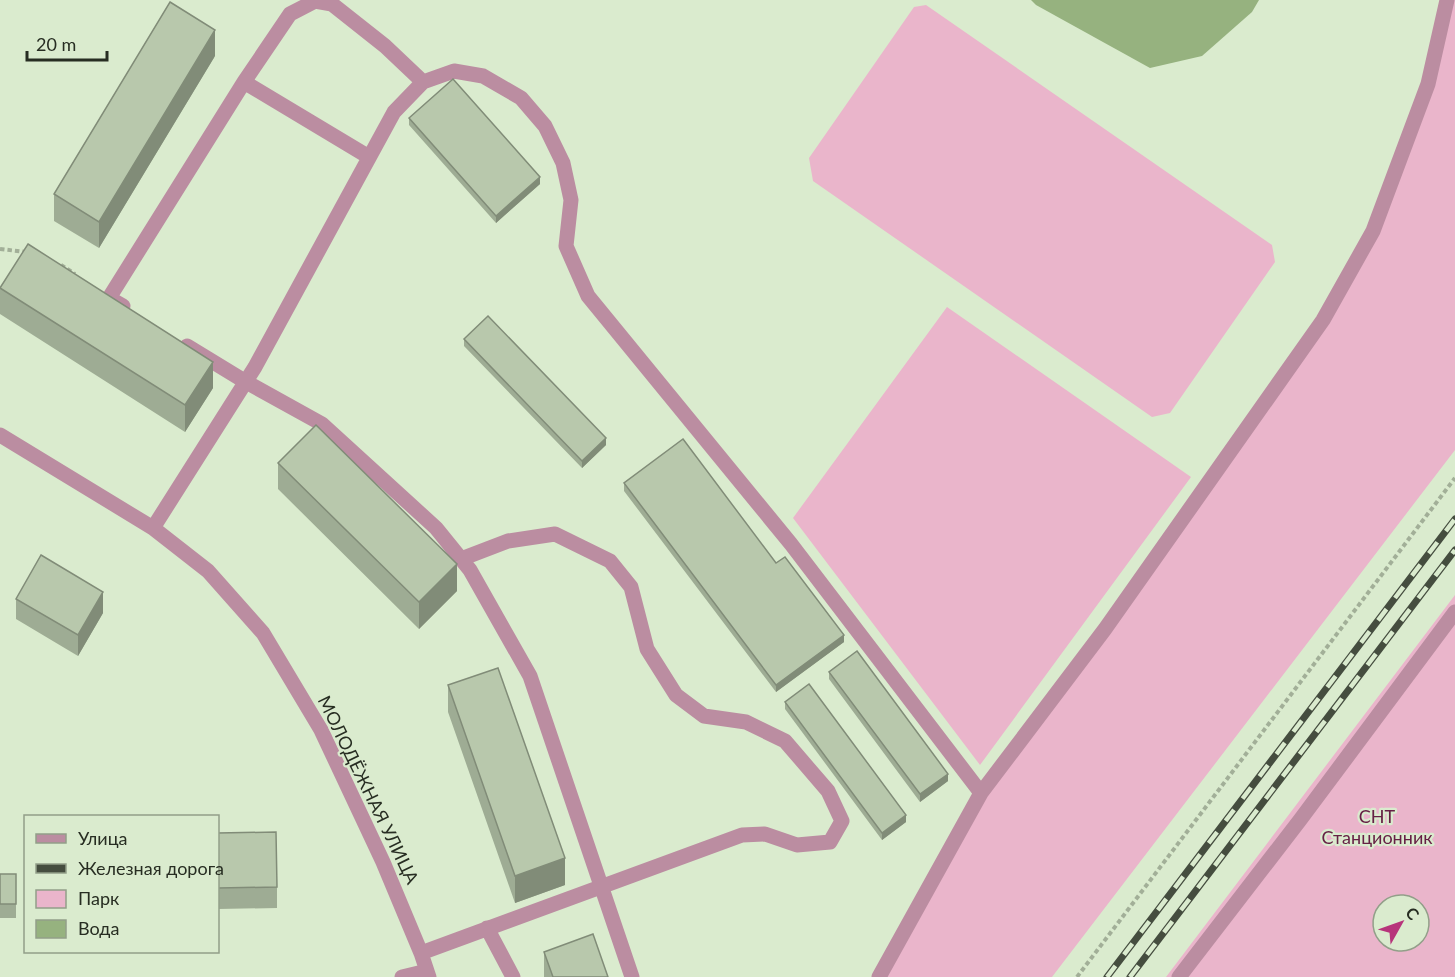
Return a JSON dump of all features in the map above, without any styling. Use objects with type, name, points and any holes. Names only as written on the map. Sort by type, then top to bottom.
[{"type":"street","points":[[879,977],[981,793],[1106,629],[1323,320],[1373,231],[1428,84],[1447,0]]},
{"type":"street","points":[[138,316],[109,298],[244,82],[290,14],[315,1],[332,4],[385,46],[423,82]]},
{"type":"street","points":[[153,528],[246,382],[394,112],[423,82],[454,71],[483,76],[521,98],[545,126],[563,163],[571,200],[566,246],[588,296],[791,544],[981,793]]},
{"type":"street","points":[[244,82],[369,157]]},
{"type":"street","points":[[177,340],[321,424],[436,528],[470,570],[530,676],[632,977]]},
{"type":"street","name":"МОЛОДЁЖНАЯ УЛИЦА","points":[[0,435],[153,528],[208,572],[263,633],[321,730],[383,862],[428,974]]},
{"type":"street","points":[[421,953],[742,835],[765,834],[797,845],[830,842],[842,821],[828,791],[785,741],[746,722],[704,716],[676,695],[647,649],[631,587],[610,561],[555,534],[508,541],[461,559]]},
{"type":"street","points":[[1179,977],[1300,820],[1455,612]]},
{"type":"street","points":[[487,928],[513,977]]},
{"type":"street","points":[[402,977],[428,974]]},
{"type":"path","points":[[0,249],[36,254]]},
{"type":"path","points":[[56,263],[109,298]]},
{"type":"path","points":[[1077,977],[1455,478]]},
{"type":"green space","points":[[1447,0],[1455,0],[1455,450],[1052,977],[874,977],[981,793],[1211,481],[1373,231],[1428,84]]},
{"type":"green space","points":[[926,5],[1272,245],[1275,262],[1170,413],[1152,417],[813,181],[809,158],[914,7]]},
{"type":"green space","points":[[947,307],[1191,477],[980,765],[793,518]]},
{"type":"green space","name":"СНТ Станционник","points":[[1455,595],[1455,977],[1166,977]]},
{"type":"water","points":[[1031,0],[1259,0],[1252,12],[1202,56],[1150,68],[1036,5]]},
{"type":"building","points":[[170,2],[215,30],[99,222],[54,194]]},
{"type":"building","points":[[453,79],[540,177],[496,216],[409,118]]},
{"type":"building","points":[[28,244],[213,362],[185,405],[0,288]]},
{"type":"building","points":[[488,316],[606,438],[582,461],[464,339]]},
{"type":"building","points":[[316,425],[457,564],[419,602],[278,463]]},
{"type":"building","points":[[683,439],[776,563],[785,557],[844,635],[776,685],[624,483]]},
{"type":"building","points":[[41,555],[103,592],[78,635],[16,599]]},
{"type":"building","points":[[857,651],[948,774],[920,794],[829,672]]},
{"type":"building","points":[[498,668],[565,858],[515,876],[448,685]]},
{"type":"building","points":[[809,684],[906,815],[882,833],[785,702]]},
{"type":"building","points":[[276,832],[277,887],[219,888],[219,833]]},
{"type":"building","points":[[0,874],[16,874],[16,904],[0,904]]},
{"type":"building","points":[[593,934],[608,977],[553,977],[544,952]]},
{"type":"railway","points":[[1107,977],[1455,519]]},
{"type":"railway","points":[[1130,977],[1455,550]]}]
